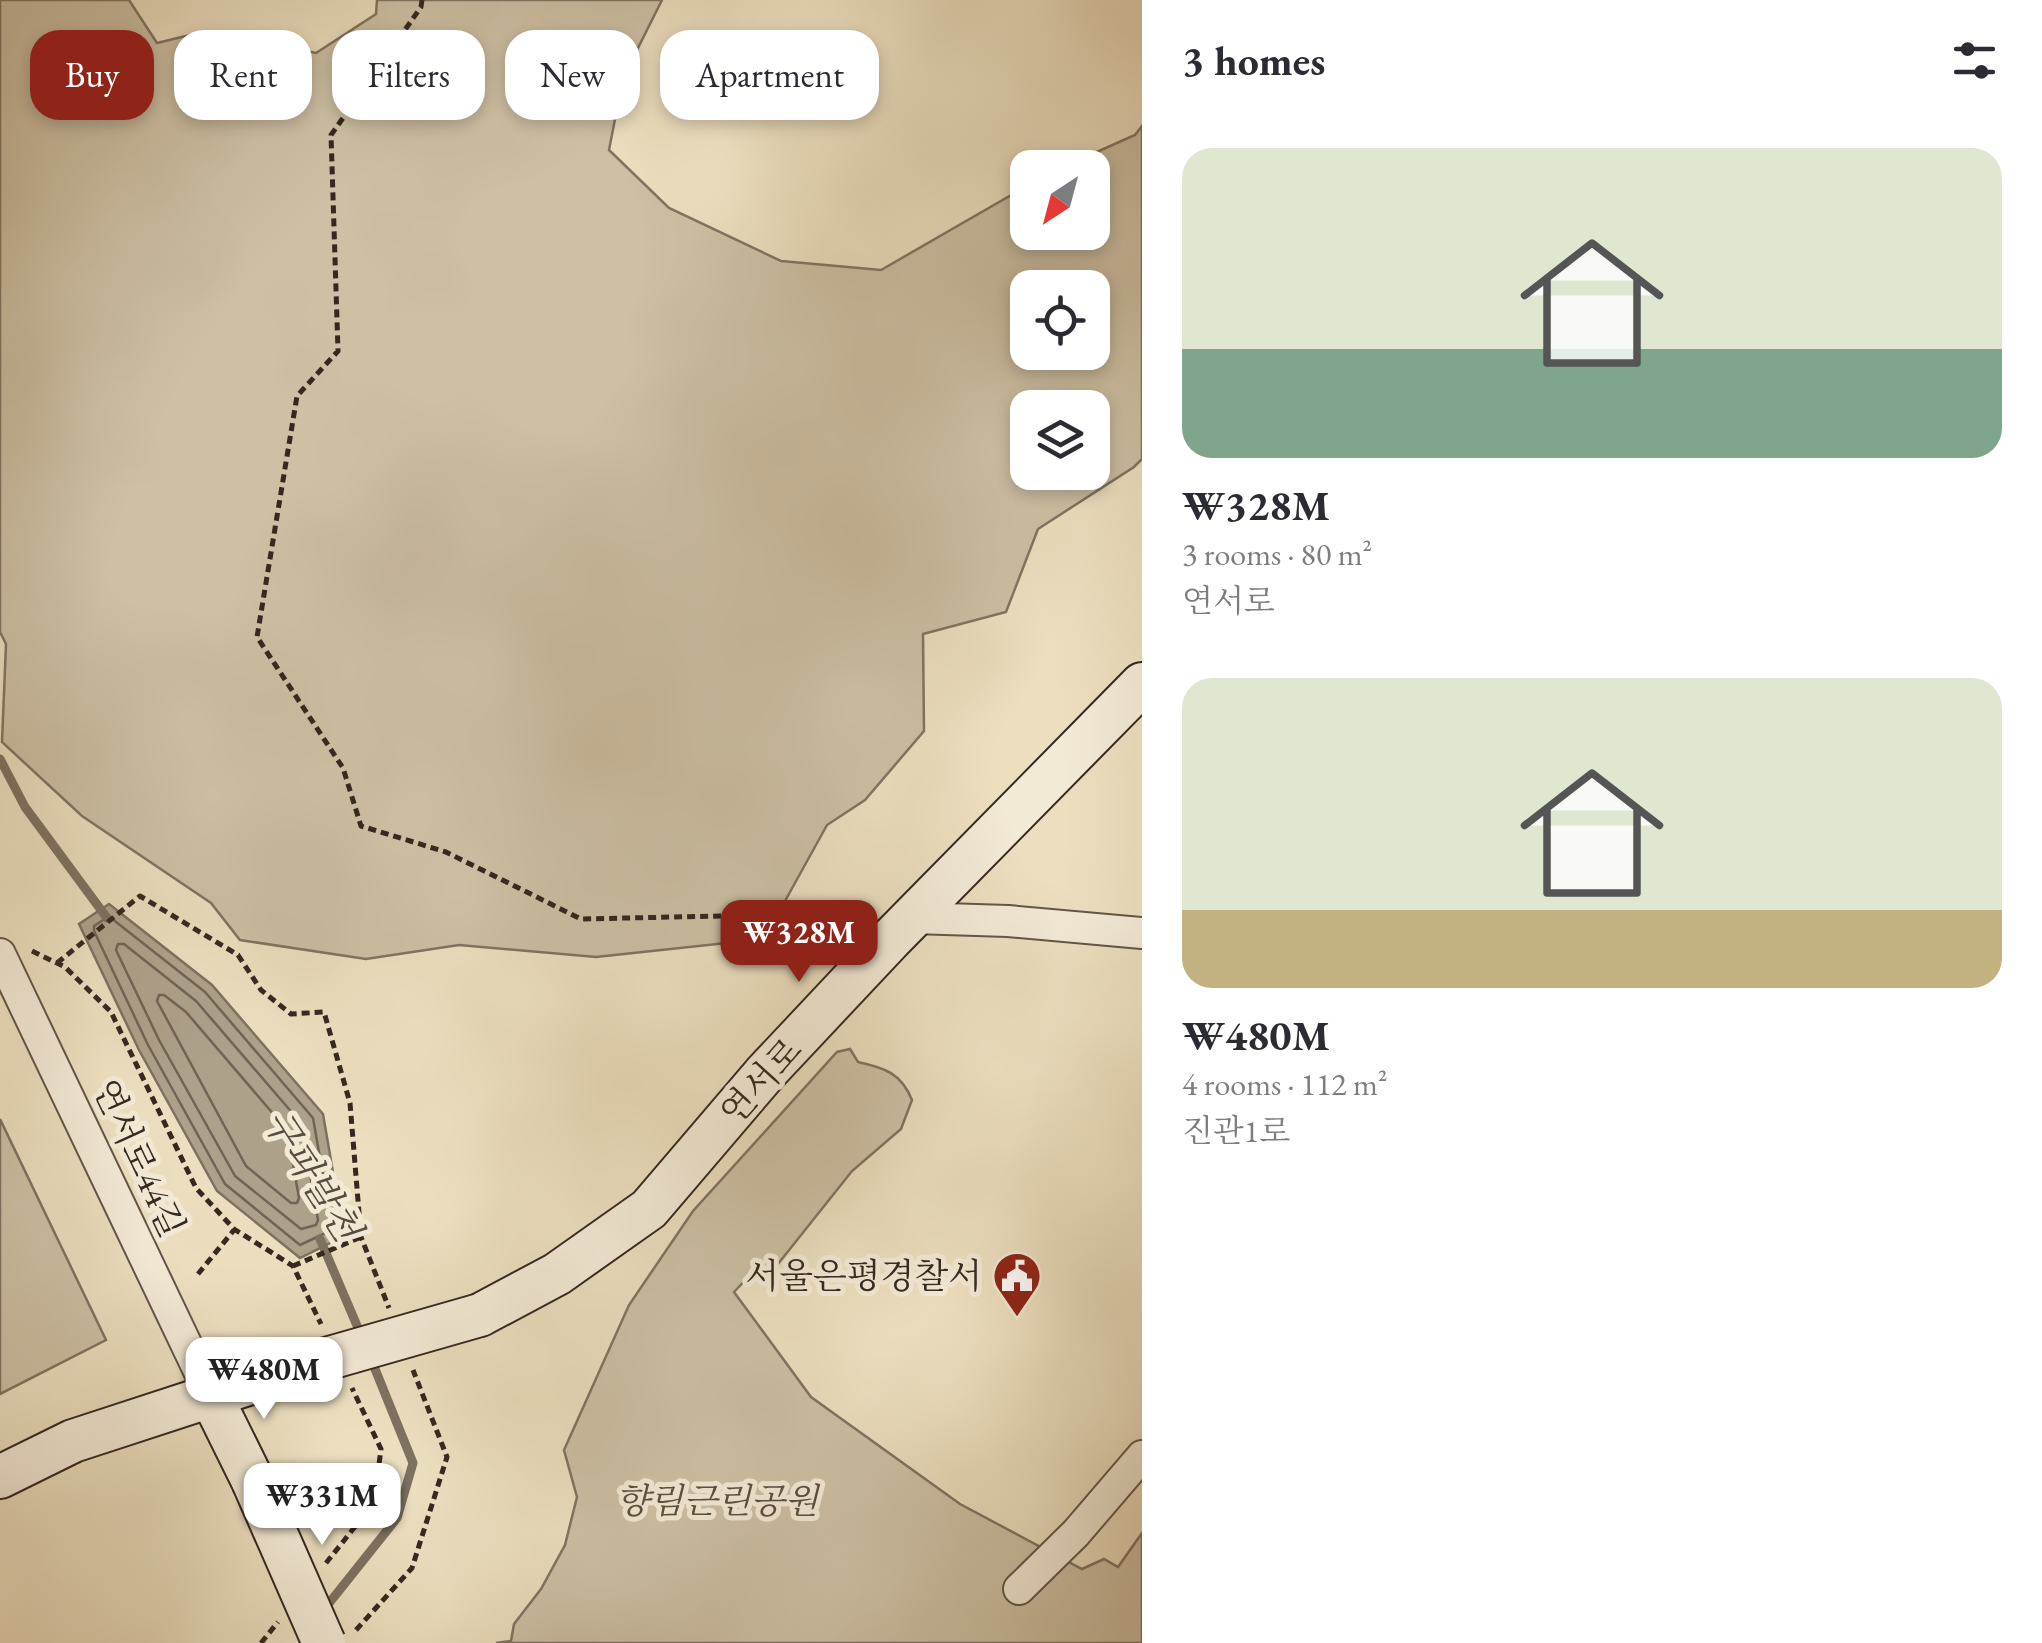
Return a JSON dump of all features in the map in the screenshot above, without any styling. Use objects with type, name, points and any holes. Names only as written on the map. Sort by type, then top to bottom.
[{"type":"main road","name":"연서로","points":[[329,1359],[480,1315],[556,1274],[648,1209],[766,1072],[1142,684]]},
{"type":"main road","points":[[0,1478],[72,1442],[210,1394],[329,1359]]},
{"type":"main road","points":[[210,1394],[339,1637]]},
{"type":"street","points":[[902,928],[1008,920],[1142,933]]},
{"type":"street","name":"연서로44길","points":[[0,954],[210,1394]]},
{"type":"street","points":[[1019,1589],[1076,1532],[1142,1456]]},
{"type":"path","points":[[422,0],[421,7],[332,135],[338,352],[297,396],[257,637],[343,768],[361,826],[446,852],[581,919],[767,915],[902,928]]},
{"type":"path","points":[[57,963],[140,896],[238,955],[261,990],[291,1014],[324,1012],[350,1103],[362,1237],[390,1310]]},
{"type":"path","points":[[32,951],[57,963],[111,1012],[196,1188],[234,1229],[293,1266],[329,1359],[381,1449],[374,1502],[322,1569]]},
{"type":"path","points":[[198,1274],[234,1229]]},
{"type":"path","points":[[293,1266],[362,1237]]},
{"type":"path","points":[[339,1637],[412,1568],[447,1457],[412,1366]]},
{"type":"path","points":[[261,1643],[285,1613]]},
{"type":"green space","points":[[0,0],[129,0],[149,30],[30,30],[30,120],[154,120],[154,38],[157,43],[174,39],[174,120],[312,120],[312,52],[332,43],[332,120],[485,120],[485,30],[351,30],[376,14],[377,0],[662,0],[640,44],[640,30],[505,30],[505,120],[615,120],[609,150],[669,208],[781,261],[881,270],[1010,196],[1010,250],[1110,250],[1110,150],[1101,150],[1135,135],[1142,126],[1142,459],[1110,482],[1110,390],[1010,390],[1010,490],[1098,490],[1038,529],[1006,612],[923,634],[924,731],[865,800],[827,825],[764,939],[596,957],[459,945],[366,959],[240,940],[211,903],[82,816],[2,742],[6,644],[0,632]]},
{"type":"green space","name":"향림근린공원","points":[[850,1049],[858,1062],[891,1073],[908,1091],[912,1100],[901,1129],[852,1171],[778,1264],[755,1270],[734,1292],[811,1397],[960,1504],[1082,1569],[1104,1559],[1118,1567],[1142,1533],[1142,1643],[496,1643],[511,1641],[514,1624],[541,1589],[565,1545],[577,1497],[564,1450],[629,1305],[693,1211],[837,1052]]},
{"type":"green space","points":[[0,1119],[106,1340],[0,1394]]},
{"type":"water","points":[[109,904],[212,985],[323,1114],[344,1236],[300,1258],[217,1191],[139,1050],[79,924]]},
{"type":"waterway","name":"구파발천","points":[[0,759],[25,807],[107,918]]},
{"type":"waterway","name":"구파발천","points":[[320,1239],[361,1335]]},
{"type":"waterway","name":"구파발천","points":[[322,1612],[397,1518],[413,1463],[371,1359]]},
{"type":"place","name":"서울은평경찰서","points":[[1017,1318]]}]
